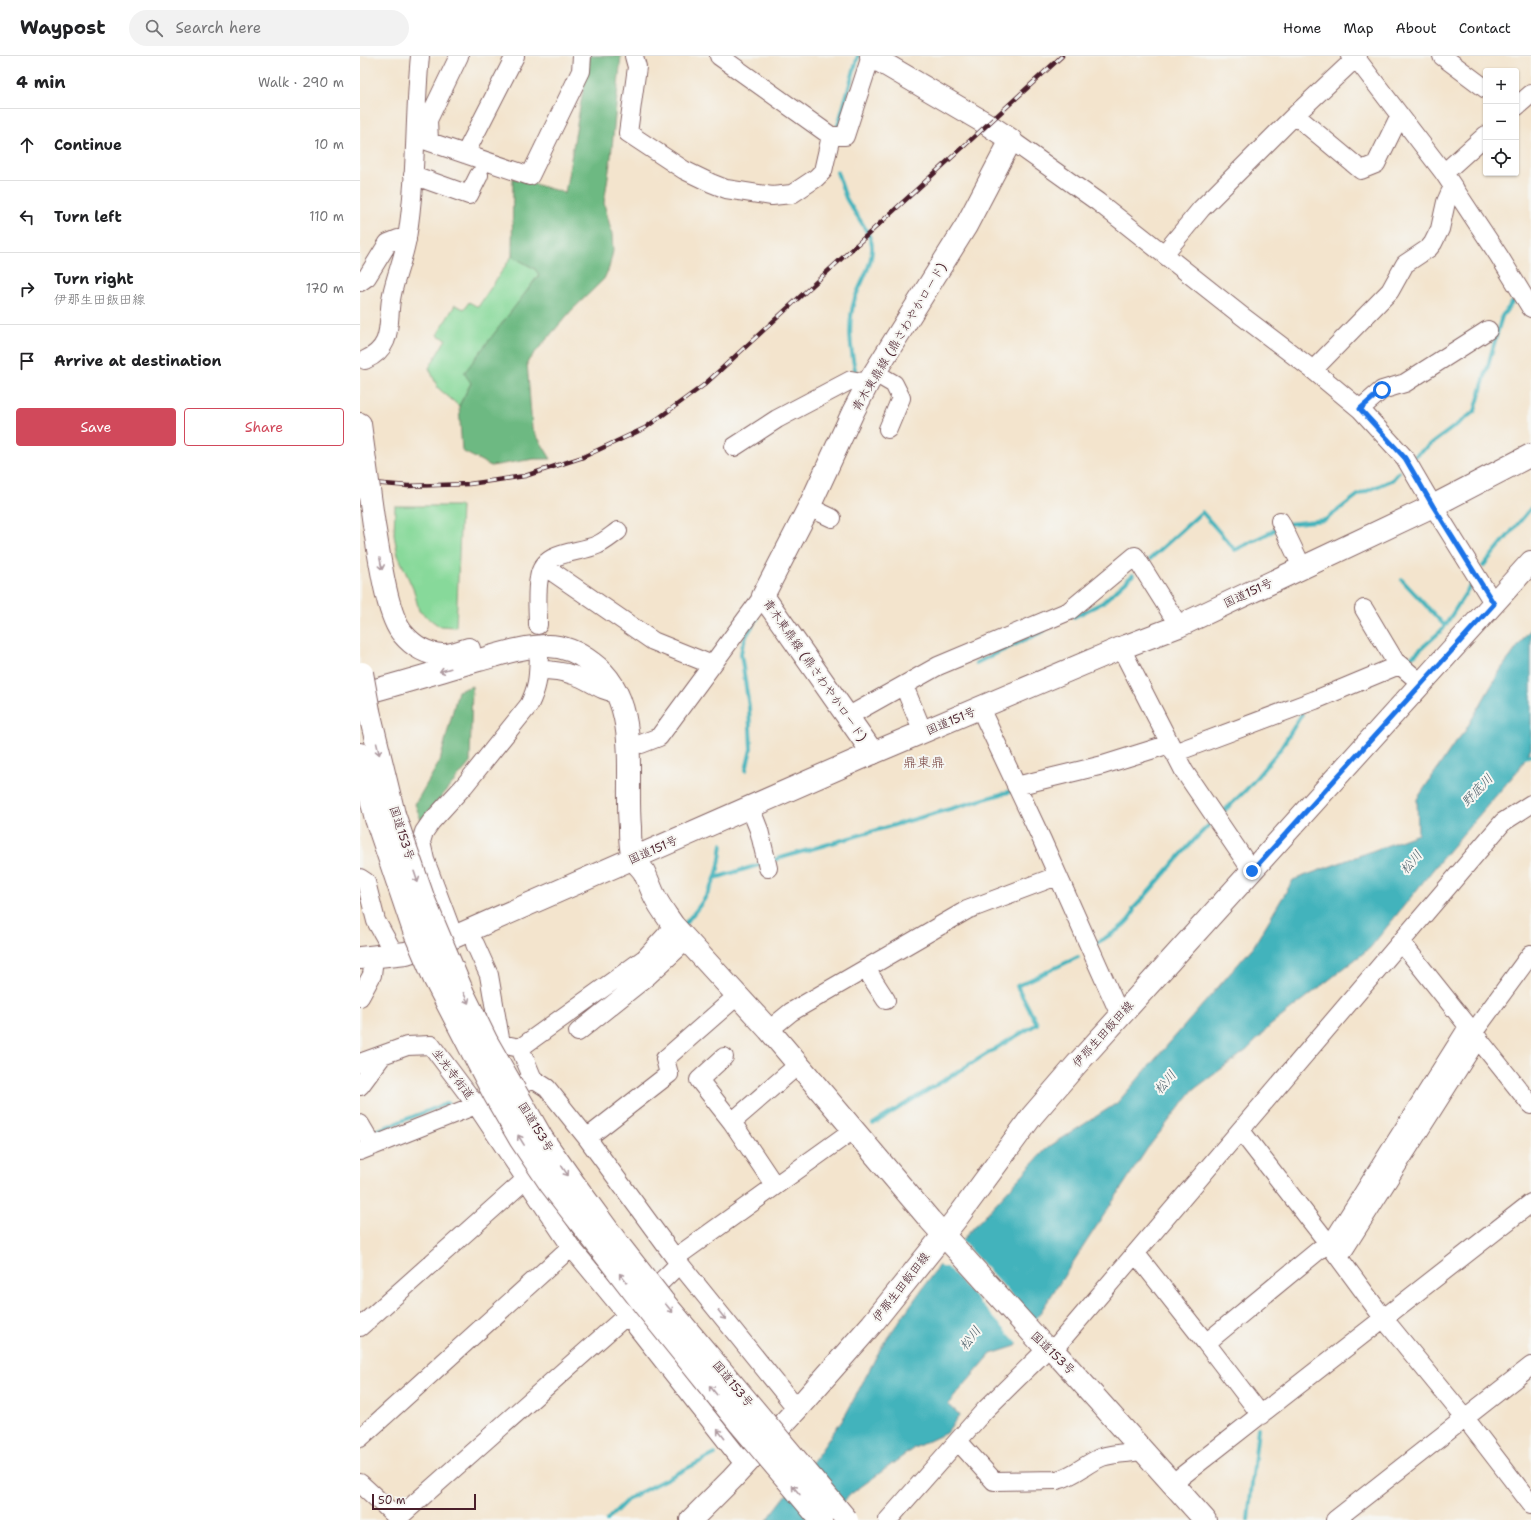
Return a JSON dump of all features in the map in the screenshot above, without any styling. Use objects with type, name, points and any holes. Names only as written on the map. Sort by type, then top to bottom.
[{"type":"main road","points":[[871,56],[987,124],[1011,140]]},
{"type":"main road","name":"青木東鼎線 (鼎さわやかロード)","points":[[873,754],[763,596],[809,507],[853,412],[872,378],[966,226],[1011,140]]},
{"type":"main road","points":[[361,431],[374,525],[388,598],[396,624],[402,634],[426,652],[444,656],[526,637],[566,641],[586,649],[600,659],[621,681],[631,698],[638,717],[642,744],[639,818],[641,861]]},
{"type":"main road","name":"国道151号","points":[[367,958],[406,953],[454,937],[641,861],[750,807],[1121,648],[1179,626],[1433,506],[1531,455]]},
{"type":"main road","name":"伊那生田飯田線","points":[[691,1520],[797,1409],[948,1240],[1032,1116],[1120,1015],[1531,562]]},
{"type":"main road","points":[[364,702],[488,658],[527,648],[546,646],[566,649],[584,657],[608,676],[617,693],[624,713],[627,731],[629,819],[641,861]]},
{"type":"main road","name":"国道153号","points":[[361,667],[364,702],[385,817],[414,931],[434,978],[494,1094],[520,1139],[551,1185],[644,1305],[740,1424],[821,1520]]},
{"type":"main road","name":"国道153号","points":[[360,754],[385,817],[424,900],[463,993],[487,1042],[542,1138],[612,1235],[658,1295],[847,1520]]},
{"type":"main road","name":"国道153号","points":[[641,861],[654,896],[680,932],[769,1030],[948,1240],[1205,1520]]},
{"type":"street","points":[[420,56],[417,86],[422,142]]},
{"type":"street","points":[[365,360],[375,355],[382,348],[388,335],[392,296],[407,240],[413,175],[428,120],[459,56]]},
{"type":"street","points":[[466,154],[515,56]]},
{"type":"street","points":[[422,142],[466,154],[530,176],[581,71],[582,56]]},
{"type":"street","points":[[634,56],[637,67],[628,133],[684,170],[711,183],[726,189],[772,196],[792,194],[816,178],[823,171],[831,136]]},
{"type":"street","points":[[719,56],[831,136],[845,136],[871,56]]},
{"type":"street","points":[[1442,56],[1483,87]]},
{"type":"street","points":[[1164,254],[1201,209],[1355,57],[1444,173],[1499,256],[1531,308]]},
{"type":"street","points":[[1519,104],[1531,94]]},
{"type":"street","points":[[1296,115],[1361,170],[1376,164],[1400,115]]},
{"type":"street","points":[[1444,173],[1483,138]]},
{"type":"street","points":[[1011,140],[1098,202],[1313,370],[1360,409],[1405,458],[1494,604]]},
{"type":"street","points":[[413,175],[469,196],[479,175]]},
{"type":"street","points":[[1313,370],[1390,291],[1406,264],[1433,243],[1440,229],[1446,202],[1450,193],[1455,189]]},
{"type":"street","points":[[360,282],[367,277],[388,243],[398,239],[407,240]]},
{"type":"street","points":[[1360,409],[1382,390],[1405,384],[1488,330]]},
{"type":"street","points":[[734,447],[776,419],[851,380],[872,378],[894,384],[901,398],[888,429]]},
{"type":"street","points":[[809,507],[832,518]]},
{"type":"street","points":[[1282,526],[1302,567]]},
{"type":"street","points":[[538,625],[539,577],[544,566],[558,555],[598,545],[618,531]]},
{"type":"street","points":[[847,716],[938,666],[1069,611],[1135,556],[1179,626]]},
{"type":"street","points":[[544,566],[653,641],[705,662],[710,666]]},
{"type":"street","points":[[642,744],[659,737],[763,596]]},
{"type":"street","points":[[1364,610],[1395,661],[1421,683]]},
{"type":"street","points":[[1121,648],[1184,771],[1252,871]]},
{"type":"street","points":[[454,937],[425,860],[421,842],[424,832],[431,822],[464,786],[529,705],[536,689],[539,662],[550,670],[574,675],[606,692],[617,693]]},
{"type":"street","points":[[1016,786],[1172,748],[1315,700],[1399,665]]},
{"type":"street","points":[[904,686],[923,732]]},
{"type":"street","points":[[980,708],[1042,840],[1120,1015]]},
{"type":"street","points":[[888,1520],[985,1410],[1048,1348],[1136,1254],[1503,822],[1531,804]]},
{"type":"street","points":[[750,807],[759,830],[767,864]]},
{"type":"street","points":[[769,1030],[791,1012],[967,910],[1057,876]]},
{"type":"street","points":[[360,878],[366,882],[376,921],[395,955]]},
{"type":"street","points":[[578,1032],[648,976],[680,932]]},
{"type":"street","points":[[475,944],[489,975],[501,1044],[520,1048],[645,958],[667,934],[680,932]]},
{"type":"street","points":[[1401,942],[1531,1106]]},
{"type":"street","points":[[1206,1343],[1333,1250],[1336,1236],[1473,1033],[1531,954]]},
{"type":"street","points":[[360,997],[372,975],[367,958]]},
{"type":"street","points":[[866,969],[886,1000]]},
{"type":"street","points":[[587,1138],[669,1074],[665,1059],[737,996]]},
{"type":"street","name":"坐光寺街道","points":[[360,1064],[407,1046],[431,1045],[476,1105]]},
{"type":"street","points":[[520,1048],[533,1079],[547,1088],[587,1138],[678,1260],[797,1409]]},
{"type":"street","points":[[360,1086],[383,1054]]},
{"type":"street","points":[[724,1057],[699,1080],[732,1122],[775,1186]]},
{"type":"street","points":[[732,1122],[798,1065]]},
{"type":"street","points":[[365,1137],[476,1105],[533,1079]]},
{"type":"street","points":[[476,1105],[571,1247],[627,1315],[745,1465]]},
{"type":"street","points":[[360,1483],[398,1519],[627,1315],[678,1260],[775,1186],[853,1130]]},
{"type":"street","points":[[1240,1131],[1333,1250],[1384,1319],[1465,1418],[1531,1504]]},
{"type":"street","points":[[360,1327],[525,1180]]},
{"type":"street","points":[[1172,1483],[1531,1203]]},
{"type":"street","points":[[360,1438],[571,1247]]},
{"type":"street","points":[[1136,1254],[1261,1415]]},
{"type":"street","points":[[1335,1520],[1531,1366]]},
{"type":"street","points":[[958,1441],[994,1481],[1057,1480],[1070,1476],[1102,1456],[1143,1451]]},
{"type":"green space","points":[[589,56],[621,56],[611,157],[604,203],[612,234],[613,251],[609,268],[604,279],[571,311],[527,362],[532,428],[551,459],[534,459],[491,466],[462,451],[459,406],[471,383],[464,373],[539,275],[535,269],[512,256],[513,178],[565,193]]},
{"type":"green space","points":[[512,256],[535,269],[539,274],[496,339],[459,406],[438,388],[429,368],[446,339],[437,335],[455,305],[464,309],[469,302],[478,307]]},
{"type":"green space","points":[[395,506],[461,506],[456,627],[439,626],[419,611],[414,591],[398,555],[394,535]]},
{"type":"green space","points":[[472,686],[470,763],[421,820],[415,804],[440,761],[458,691]]},
{"type":"water","name":"松川","points":[[1531,629],[1531,748],[1519,769],[1444,856],[1370,948],[1271,1025],[1247,1050],[1193,1090],[1147,1149],[1038,1316],[1016,1346],[991,1354],[948,1404],[960,1415],[946,1433],[914,1448],[851,1494],[826,1520],[767,1520],[819,1453],[846,1414],[883,1344],[939,1265],[1047,1148],[1117,1103],[1253,947],[1293,880],[1418,834],[1417,799],[1454,744],[1465,731],[1501,669]]},
{"type":"pier","points":[[960,1239],[1036,1322],[1019,1345],[947,1267],[941,1267],[938,1264]]},
{"type":"waterway","points":[[837,129],[858,56]]},
{"type":"waterway","points":[[837,172],[846,198],[869,235],[872,246],[869,266],[852,308],[850,336],[856,374]]},
{"type":"waterway","points":[[1415,456],[1475,411],[1502,316],[1513,302]]},
{"type":"waterway","points":[[1287,524],[1325,520],[1358,495],[1392,480],[1399,472]]},
{"type":"waterway","points":[[1483,566],[1531,508]]},
{"type":"waterway","points":[[1150,559],[1202,512],[1235,550],[1279,528]]},
{"type":"waterway","points":[[1074,617],[1102,603],[1133,575]]},
{"type":"waterway","points":[[1402,580],[1445,626]]},
{"type":"waterway","points":[[1402,661],[1414,655],[1443,629],[1470,586]]},
{"type":"waterway","points":[[746,770],[751,749],[749,707],[741,654],[744,640],[757,619]]},
{"type":"waterway","points":[[976,663],[1044,631]]},
{"type":"waterway","points":[[1224,811],[1246,790],[1281,748],[1302,714]]},
{"type":"waterway","name":"野底川","points":[[1522,758],[1531,755]]},
{"type":"waterway","points":[[770,861],[1012,791]]},
{"type":"waterway","points":[[1095,944],[1127,922],[1134,912],[1133,909],[1208,826]]},
{"type":"waterway","points":[[682,927],[699,907],[716,877],[722,844]]},
{"type":"waterway","points":[[715,878],[762,864]]},
{"type":"waterway","points":[[873,1124],[1037,1024],[1017,986],[1078,957]]},
{"type":"waterway","points":[[370,1133],[448,1103]]},
{"type":"waterway","points":[[1248,1520],[1258,1428]]},
{"type":"waterway","points":[[607,1520],[629,1498],[715,1454]]},
{"type":"railway","points":[[360,482],[408,486],[469,484],[525,476],[583,457],[645,428],[704,385],[1062,56]]},
{"type":"district","name":"鼎東鼎","points":[[924,762]]},
{"type":"route","points":[[1252,871],[1494,604],[1405,458],[1360,409],[1382,390]]}]
